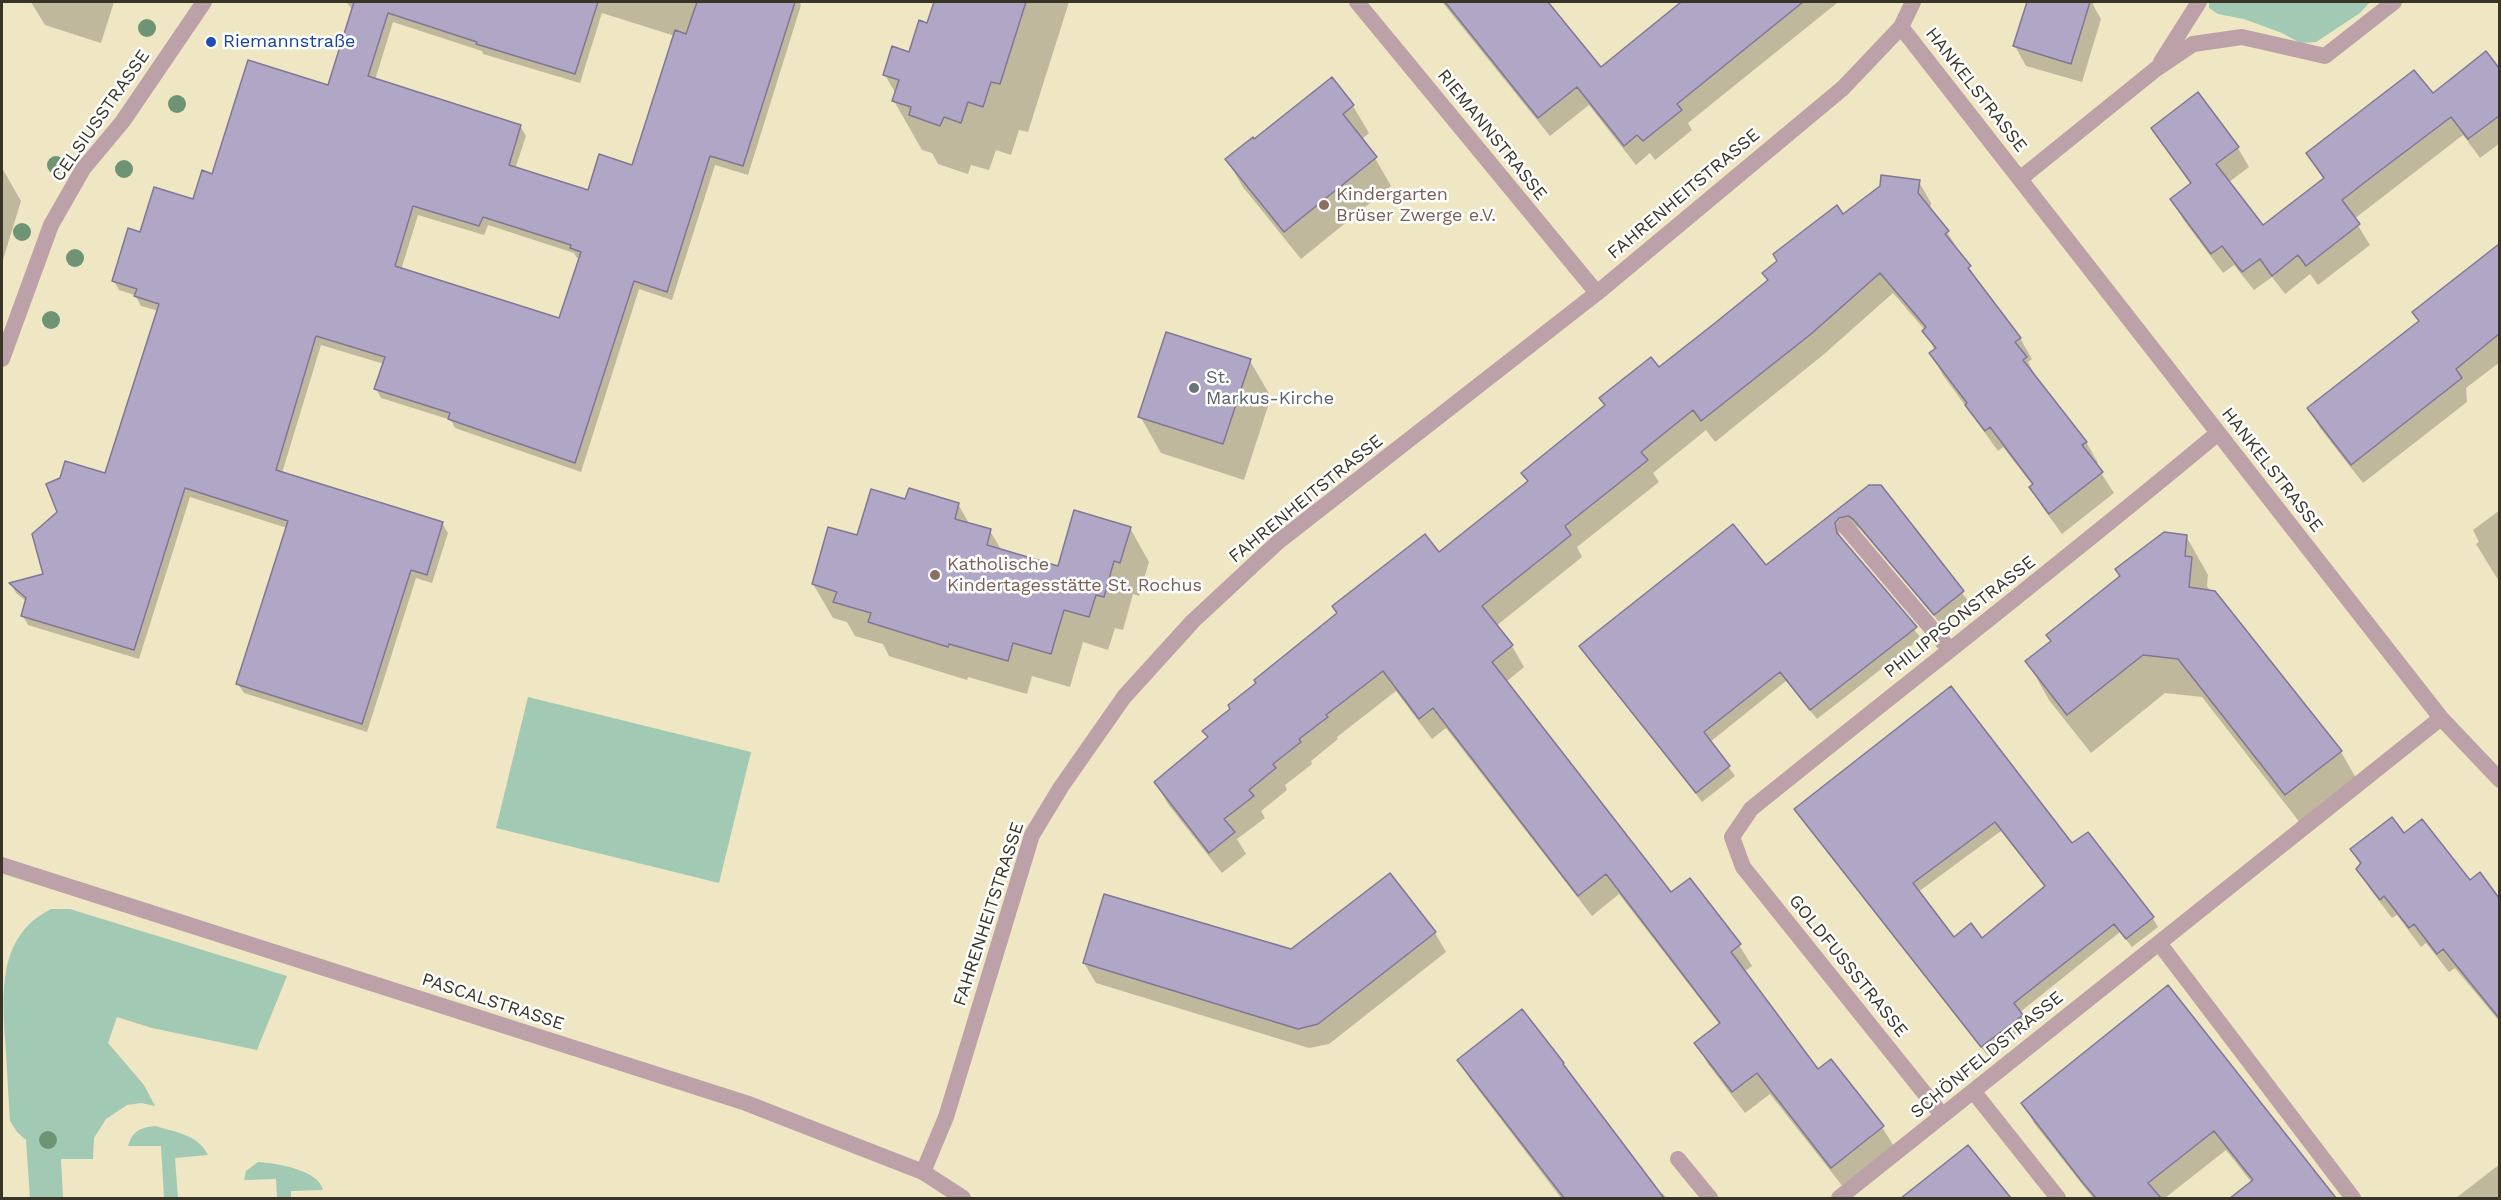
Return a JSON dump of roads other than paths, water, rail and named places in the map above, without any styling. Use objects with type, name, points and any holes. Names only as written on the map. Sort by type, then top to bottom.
[{"type":"street","name":"CELSIUSSTRASSE","points":[[2,359],[51,225],[83,169],[123,121],[204,2]]},
{"type":"street","name":"RIEMANNSTRASSE","points":[[1357,2],[1597,293]]},
{"type":"street","name":"FAHRENHEITSTRASSE","points":[[923,1172],[946,1117],[1032,835],[1061,787],[1124,697],[1193,621],[1278,542],[1597,293],[1843,88],[1901,27],[1913,2]]},
{"type":"street","name":"HANKELSTRASSE","points":[[2156,69],[2199,2]]},
{"type":"street","name":"HANKELSTRASSE","points":[[2021,178],[2156,69],[2193,44],[2242,37],[2325,56],[2394,2]]},
{"type":"street","name":"HANKELSTRASSE","points":[[1901,27],[2441,718],[2499,780]]},
{"type":"street","name":"PHILIPPSONSTRASSE","points":[[1732,837],[1751,809],[1949,649],[2029,589],[2218,433]]},
{"type":"street","points":[[1845,526],[1949,649]]},
{"type":"street","name":"SCHÖNFELDSTRASSE","points":[[1839,1198],[2441,718]]},
{"type":"street","name":"GOLDFUSSSTRASSE","points":[[1732,837],[1743,867],[1942,1115]]},
{"type":"street","name":"PASCALSTRASSE","points":[[2,865],[746,1102],[923,1172],[963,1198]]},
{"type":"street","points":[[2158,943],[2353,1198]]},
{"type":"street","points":[[1973,1091],[2058,1198]]},
{"type":"street","points":[[1678,1159],[1710,1198]]},
{"type":"place","name":"Riemannstraße","points":[[211,42]]},
{"type":"place","name":"Kindergarten Brüser Zwerge e.V.","points":[[1324,205]]},
{"type":"place","name":"St. Markus-Kirche","points":[[1194,388]]},
{"type":"place","name":"Katholische Kindertagesstätte St. Rochus","points":[[935,575]]}]
